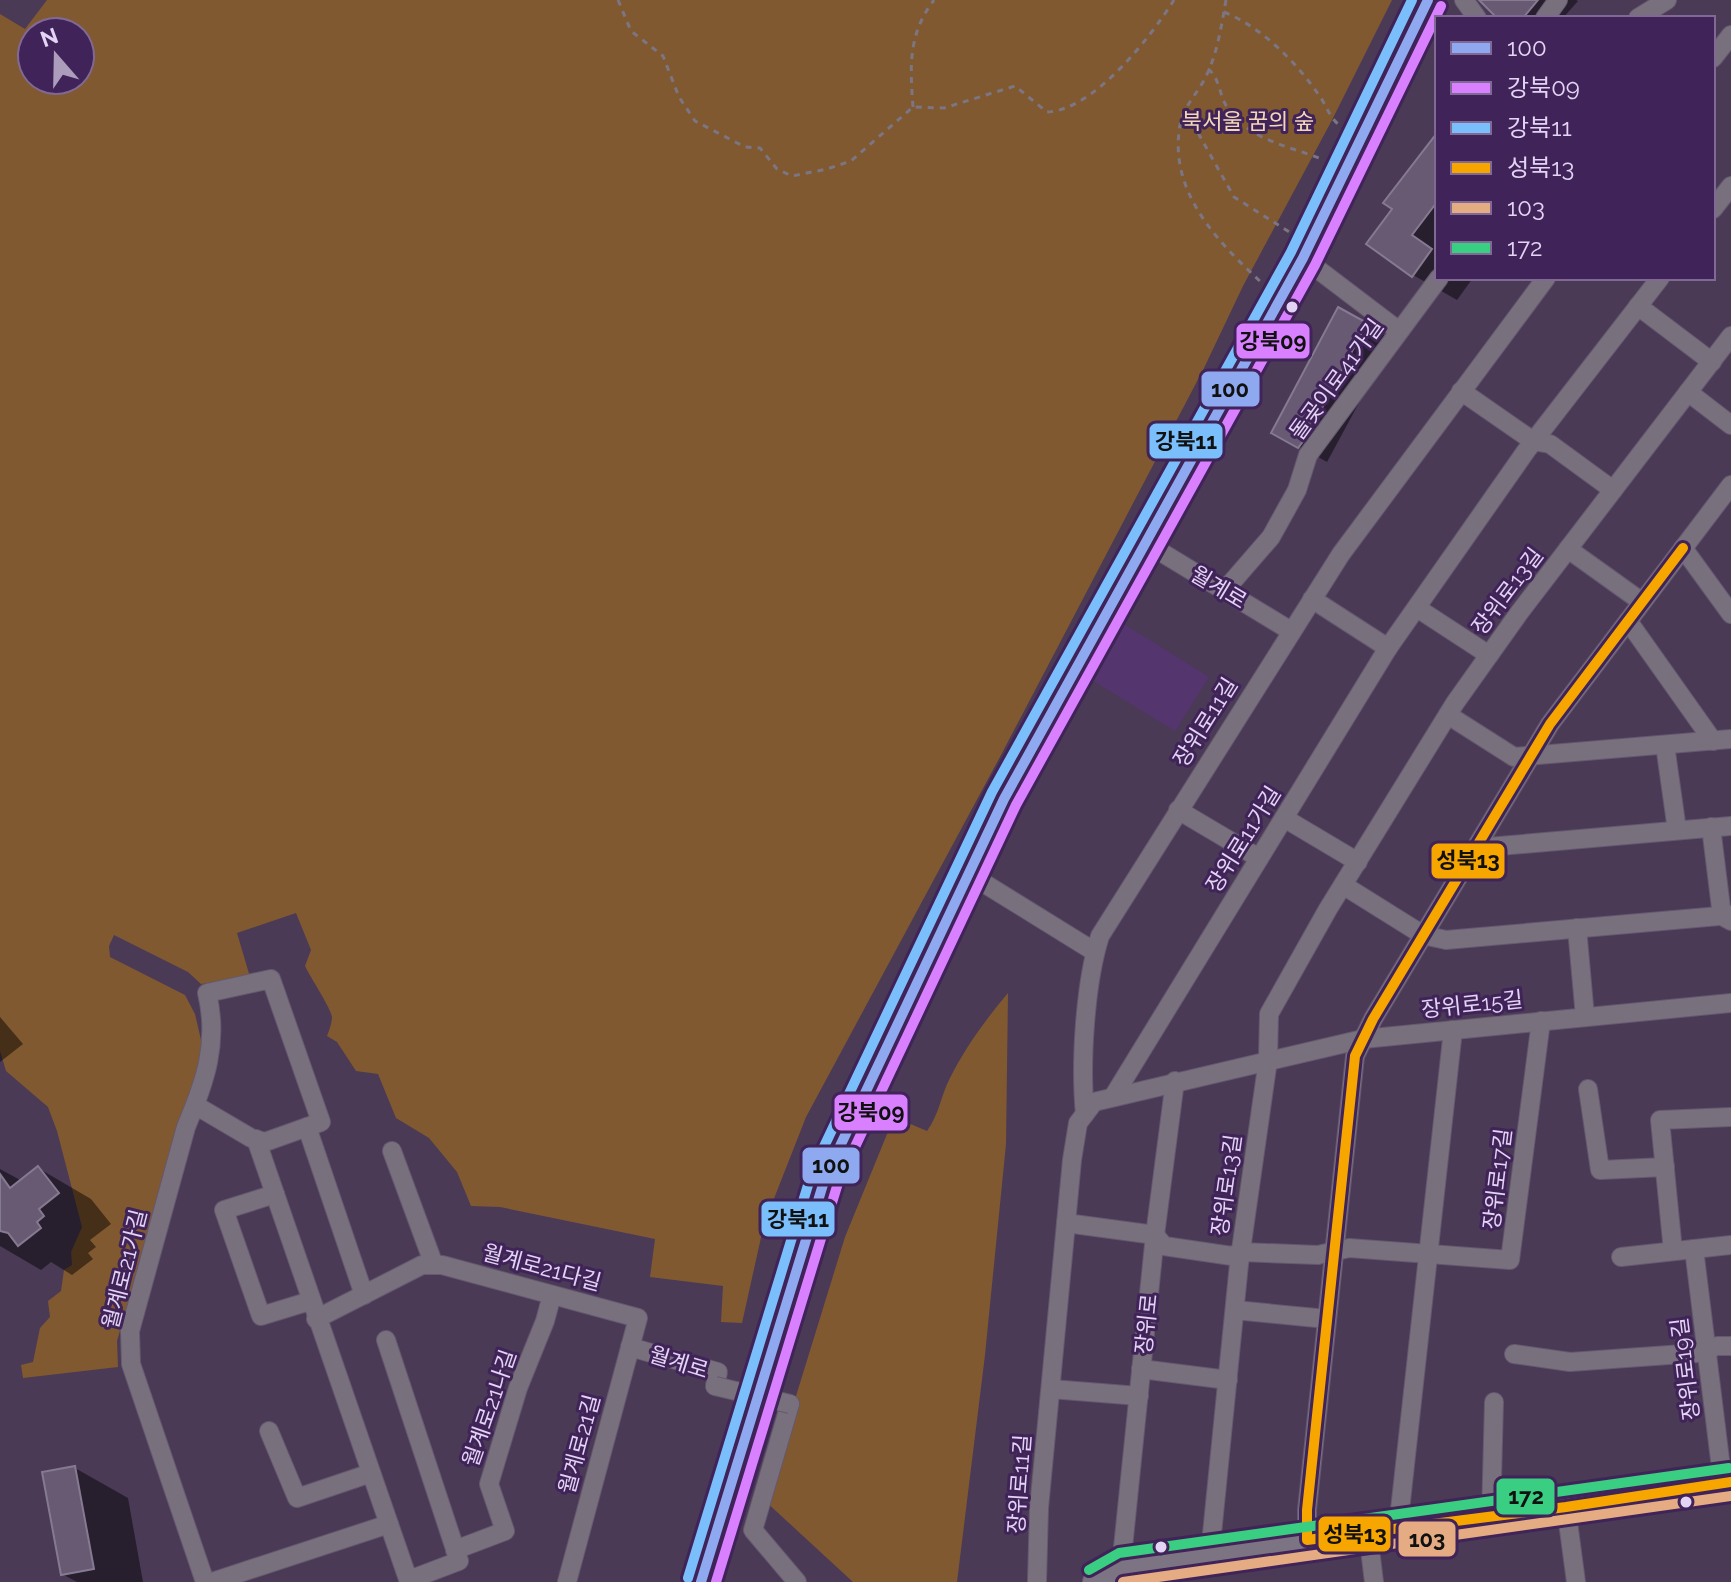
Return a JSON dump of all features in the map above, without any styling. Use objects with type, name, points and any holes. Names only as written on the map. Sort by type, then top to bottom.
[{"type":"main road","points":[[701,1582],[825,1178],[1004,799],[1306,251],[1428,0]]},
{"type":"main road","points":[[1096,1582],[1121,1567],[1727,1483]]},
{"type":"street","points":[[1641,16],[1667,0]]},
{"type":"street","points":[[1715,55],[1731,35]]},
{"type":"street","points":[[1715,206],[1731,186]]},
{"type":"street","points":[[1306,251],[1399,331]]},
{"type":"street","name":"돌곶이로41가길","points":[[1225,590],[1271,537],[1297,490],[1308,455],[1437,280]]},
{"type":"street","name":"장위로11길","points":[[1037,1582],[1039,1508],[1066,1223],[1078,1123],[1085,1114],[1082,1081],[1095,952],[1100,936],[1341,554],[1544,280]]},
{"type":"street","name":"장위로11가길","points":[[1113,1097],[1388,648],[1533,441],[1638,306],[1654,280]]},
{"type":"street","points":[[1638,306],[1712,362]]},
{"type":"street","name":"장위로13길","points":[[1210,1554],[1241,1252],[1268,1060],[1269,1014],[1343,885],[1448,715],[1568,549],[1731,336]]},
{"type":"street","points":[[1461,391],[1533,441],[1550,444],[1613,490]]},
{"type":"street","points":[[1688,392],[1731,425]]},
{"type":"street","name":"장위로15길","points":[[1307,1540],[1307,1510],[1355,1056],[1423,935],[1550,724],[1731,485]]},
{"type":"street","name":"월계로","points":[[1146,543],[1291,631]]},
{"type":"street","points":[[1683,548],[1731,614]]},
{"type":"street","points":[[1568,549],[1642,602]]},
{"type":"street","points":[[1312,599],[1388,648]]},
{"type":"street","points":[[1417,608],[1489,655]]},
{"type":"street","points":[[1628,621],[1722,740]]},
{"type":"street","points":[[1448,715],[1514,757],[1722,740]]},
{"type":"street","points":[[1665,745],[1677,830]]},
{"type":"street","points":[[1178,810],[1259,858]]},
{"type":"street","points":[[1284,818],[1358,862]]},
{"type":"street","points":[[1476,848],[1731,826]]},
{"type":"street","points":[[1343,885],[1423,935],[1446,940],[1728,918],[1711,827]]},
{"type":"street","points":[[969,874],[1095,952]]},
{"type":"street","points":[[1577,928],[1585,1017]]},
{"type":"street","name":"월계로21가길","points":[[205,1582],[131,1364],[130,1331],[186,1127],[203,1086],[213,1038],[207,993],[271,979],[321,1122],[307,1127]]},
{"type":"street","name":"장위로15길","points":[[1363,1039],[1731,1003]]},
{"type":"street","name":"장위로17길","points":[[1428,1254],[1510,1260],[1541,1021]]},
{"type":"street","points":[[1403,1528],[1400,1510],[1453,1030]]},
{"type":"street","points":[[1085,1114],[1094,1102],[1363,1039]]},
{"type":"street","name":"장위로","points":[[1121,1567],[1155,1235],[1175,1081]]},
{"type":"street","points":[[1588,1089],[1600,1170],[1665,1167]]},
{"type":"street","points":[[195,1105],[265,1142],[307,1127],[364,1295]]},
{"type":"street","points":[[1673,1251],[1660,1120],[1731,1117]]},
{"type":"street","name":"월계로21나길","points":[[256,1139],[409,1581],[459,1561],[386,1340]]},
{"type":"street","points":[[316,1319],[422,1265],[434,1265],[392,1151]]},
{"type":"street","points":[[275,1194],[224,1210],[261,1316],[310,1301]]},
{"type":"street","points":[[1066,1223],[1155,1235]]},
{"type":"street","name":"장위로13길","points":[[1155,1235],[1164,1246],[1232,1256],[1241,1252]]},
{"type":"street","points":[[1621,1257],[1731,1245]]},
{"type":"street","points":[[1241,1252],[1318,1255],[1349,1248],[1428,1254]]},
{"type":"street","name":"장위로19길","points":[[1694,1249],[1727,1483]]},
{"type":"street","name":"월계로21다길","points":[[434,1265],[638,1318]]},
{"type":"street","name":"월계로21나길","points":[[455,1550],[505,1531],[489,1484],[518,1388],[552,1295]]},
{"type":"street","points":[[1235,1310],[1327,1319]]},
{"type":"street","name":"월계로21길","points":[[567,1582],[638,1318]]},
{"type":"street","points":[[1514,1354],[1570,1362],[1697,1353],[1731,1346]]},
{"type":"street","name":"월계로","points":[[630,1347],[718,1372],[715,1386],[790,1404],[753,1530],[797,1582]]},
{"type":"street","points":[[1141,1369],[1228,1380]]},
{"type":"street","points":[[1051,1389],[1139,1396]]},
{"type":"street","points":[[1491,1517],[1494,1402]]},
{"type":"street","points":[[269,1431],[297,1498],[371,1473]]},
{"type":"street","points":[[1566,1507],[1576,1582]]},
{"type":"street","points":[[212,1582],[389,1524]]},
{"type":"street","points":[[1368,1533],[1374,1582]]},
{"type":"path","points":[[618,0],[631,31],[663,56],[679,97],[695,121],[745,147],[760,148],[777,169],[792,176],[851,161],[913,107],[944,108],[1015,86],[1047,112],[1061,111],[1078,103],[1107,79],[1155,29],[1174,0]]},
{"type":"path","points":[[913,107],[909,61],[922,15],[934,0]]},
{"type":"path","points":[[1226,0],[1220,37],[1180,125],[1180,159],[1191,201],[1206,225],[1236,259],[1280,299]]},
{"type":"path","points":[[1224,12],[1243,20],[1271,43],[1322,100],[1332,120],[1360,141]]},
{"type":"path","points":[[1208,69],[1216,77],[1228,108],[1251,131],[1265,140],[1346,169]]},
{"type":"path","points":[[1184,114],[1234,197],[1306,251]]},
{"type":"shaded area","points":[[1124,624],[1209,677],[1175,731],[1090,679]]},
{"type":"green space","name":"북서울 꿈의 숲","points":[[47,0],[1392,0],[1001,755],[806,1117],[764,1224],[742,1323],[721,1322],[723,1286],[650,1277],[655,1239],[500,1207],[471,1206],[457,1172],[429,1138],[396,1118],[378,1074],[356,1071],[337,1042],[327,1036],[332,1017],[305,966],[311,950],[296,913],[237,933],[250,977],[201,984],[188,972],[114,935],[109,946],[110,957],[185,995],[195,1014],[202,1044],[199,1070],[176,1134],[117,1341],[118,1367],[23,1378],[21,1365],[33,1362],[40,1328],[50,1317],[48,1301],[61,1291],[64,1270],[72,1265],[71,1252],[82,1227],[48,1107],[6,1071],[0,1051],[0,14],[16,24],[16,96],[96,96],[96,16],[35,16]]},
{"type":"green space","points":[[1008,993],[1006,1144],[985,1355],[957,1582],[853,1582],[764,1500],[845,1237],[894,1117],[927,1131],[962,1056]]},
{"type":"building","points":[[1479,0],[1538,0],[1525,16],[1495,16]]},
{"type":"building","points":[[1435,136],[1435,205],[1412,235],[1432,249],[1412,277],[1366,244],[1392,209],[1383,203]]},
{"type":"building","points":[[1338,307],[1367,323],[1308,435],[1298,448],[1271,433]]},
{"type":"building","points":[[38,1166],[59,1193],[39,1209],[44,1216],[37,1222],[41,1228],[18,1246],[8,1233],[0,1231],[0,1174],[10,1188]]},
{"type":"building","points":[[75,1466],[94,1569],[61,1575],[42,1472]]},
{"type":"transit line","name":"강북11","points":[[688,1578],[812,1172],[992,792],[1291,252],[1412,0]]},
{"type":"transit line","name":"100","points":[[701,1582],[825,1178],[1004,799],[1303,258],[1428,0]]},
{"type":"transit line","name":"강북09","points":[[1436,16],[1441,6]]},
{"type":"transit line","name":"강북09","points":[[716,1582],[838,1183],[1016,805],[1315,265],[1435,18]]},
{"type":"transit line","name":"성북13","points":[[1683,548],[1550,724],[1373,1019],[1355,1056],[1307,1510],[1307,1540],[1566,1507],[1731,1482]]},
{"type":"transit line","name":"172","points":[[1089,1570],[1119,1553],[1729,1468]]},
{"type":"transit line","name":"103","points":[[1123,1582],[1731,1496]]}]
